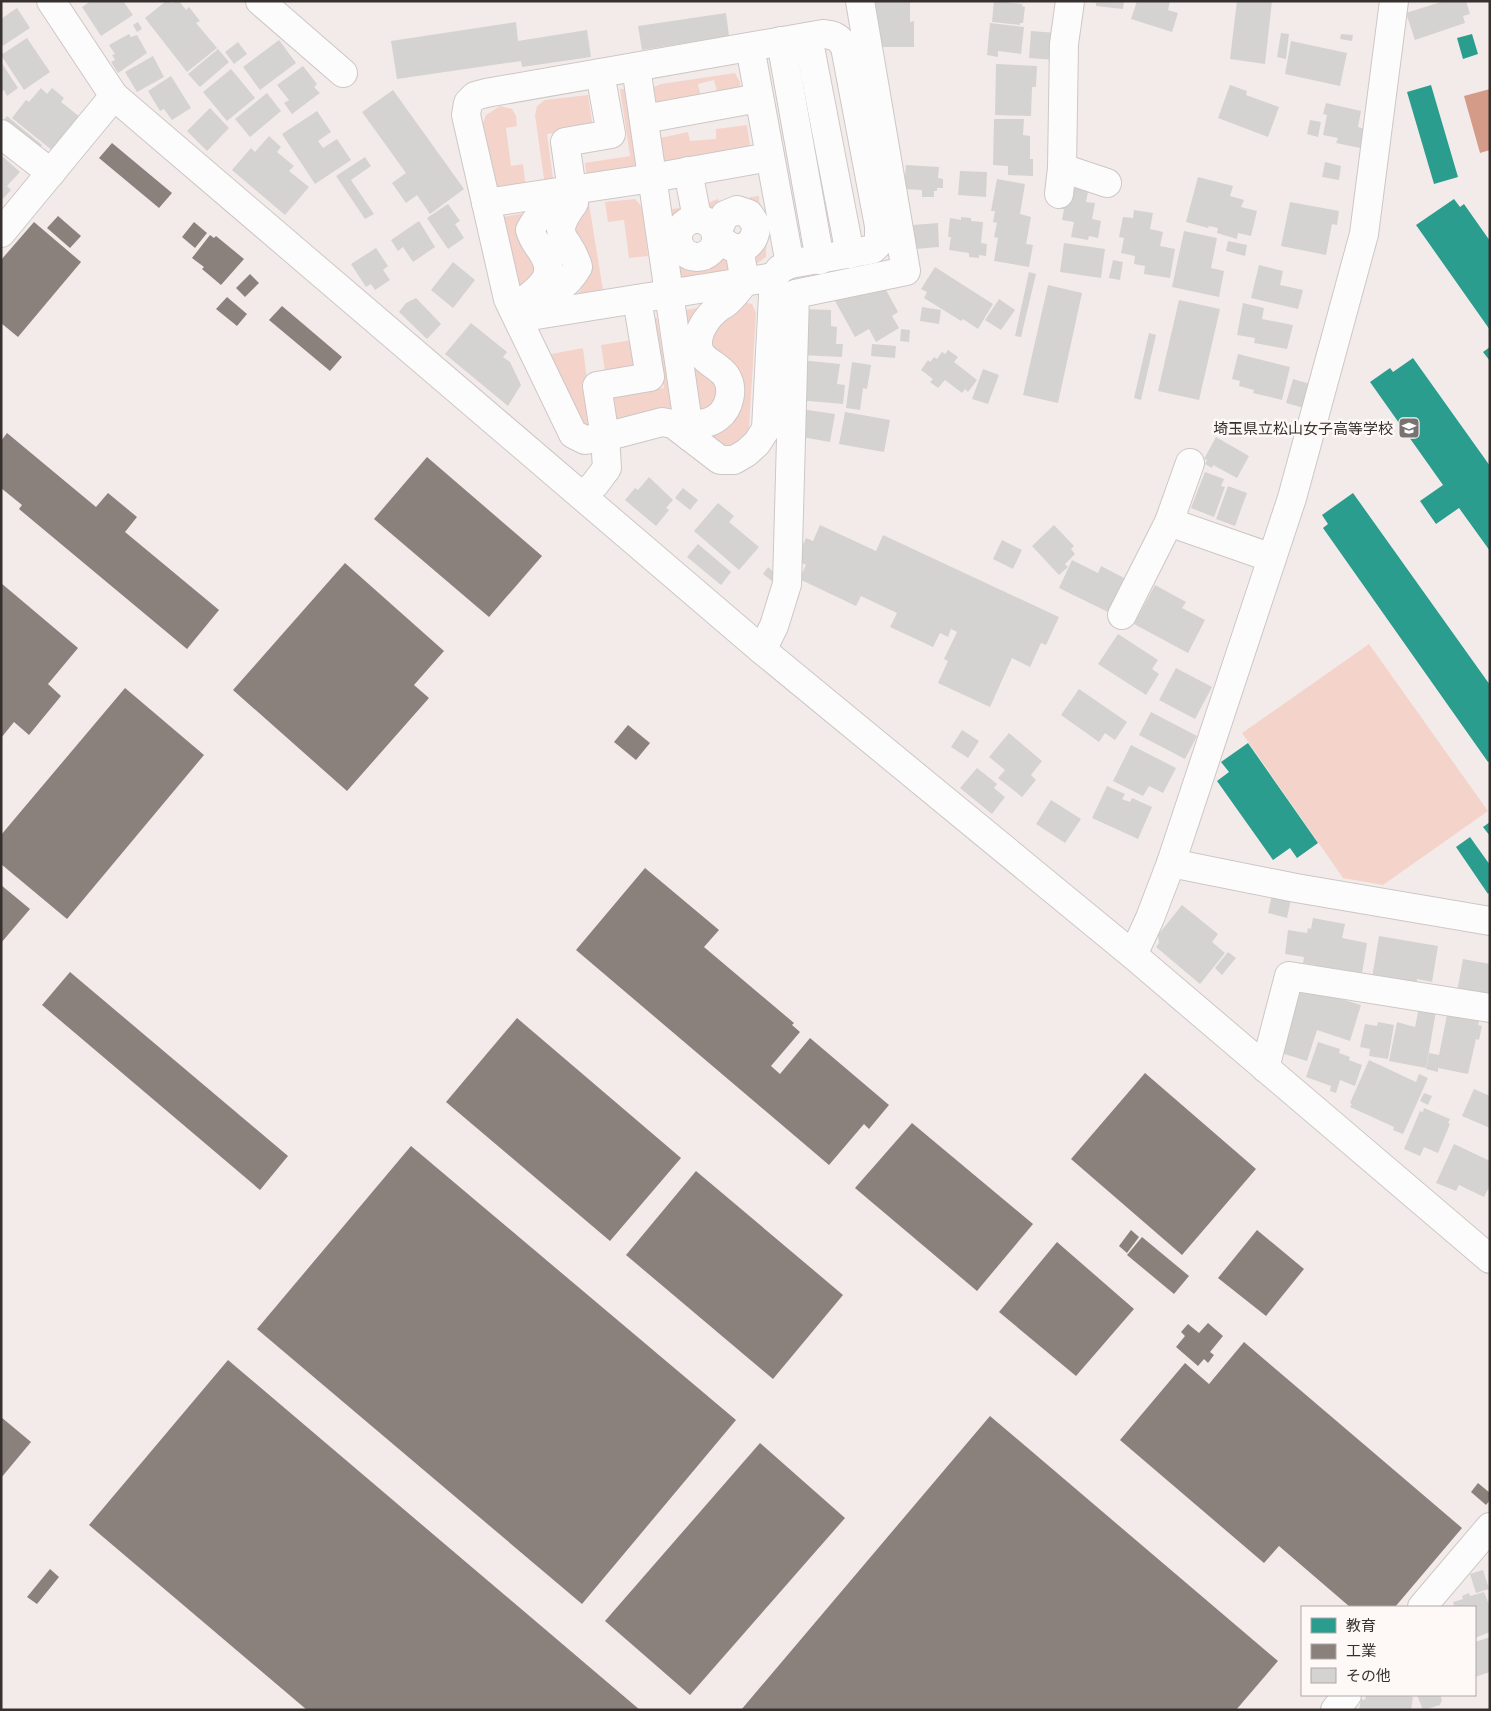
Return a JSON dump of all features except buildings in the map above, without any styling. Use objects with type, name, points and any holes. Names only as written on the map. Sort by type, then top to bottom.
[{"type":"street","points":[[51,1],[114,96],[762,650],[1133,955],[1490,1258]]},
{"type":"street","points":[[260,1],[343,74]]},
{"type":"street","points":[[762,650],[774,626],[787,584],[795,294],[906,271],[860,1]]},
{"type":"street","points":[[1070,1],[1064,44],[1061,181],[1106,183]]},
{"type":"street","points":[[1133,955],[1150,918],[1171,862],[1292,498],[1364,234],[1394,1]]},
{"type":"street","points":[[515,313],[637,299],[745,282],[782,270],[850,254],[808,37],[781,41],[486,93],[475,96],[468,104],[466,115],[508,299],[573,434],[585,440],[605,437],[662,422],[674,424],[689,431],[720,460],[734,460],[746,453],[757,443],[766,429],[782,270],[770,157],[750,47]]},
{"type":"street","points":[[781,41],[820,260]]},
{"type":"street","points":[[636,67],[689,431]]},
{"type":"street","points":[[515,313],[561,289],[572,279],[578,267],[574,253],[563,239],[560,227],[565,215],[574,203],[565,142],[611,134],[600,73]]},
{"type":"street","points":[[1,233],[114,96]]},
{"type":"street","points":[[644,119],[760,98]]},
{"type":"street","points":[[1,134],[52,173]]},
{"type":"street","points":[[486,203],[652,178],[770,157]]},
{"type":"street","points":[[688,171],[707,226],[721,220],[730,212],[744,211],[749,214],[756,225],[755,238],[751,244],[739,248],[745,282]]},
{"type":"street","points":[[689,431],[718,418],[728,406],[731,390],[726,375],[701,354],[698,342],[702,328],[708,318],[727,303],[745,282]]},
{"type":"street","points":[[582,496],[607,468],[605,437],[597,386],[650,377],[637,299]]},
{"type":"street","points":[[1122,615],[1169,522],[1190,462]]},
{"type":"street","points":[[1169,522],[1272,558]]},
{"type":"street","points":[[1171,862],[1296,888],[1490,921]]},
{"type":"street","points":[[1265,1068],[1289,976],[1490,1008]]},
{"type":"street","points":[[1428,1604],[1490,1527]]},
{"type":"street","points":[[1335,1710],[1346,1696]]},
{"type":"shaded area","points":[[735,73],[740,82],[741,96],[719,100],[714,80],[698,84],[702,102],[656,108],[653,97],[654,87],[661,84]]},
{"type":"shaded area","points":[[620,89],[624,89],[637,165],[630,174],[587,182],[585,163],[630,156]]},
{"type":"shaded area","points":[[1490,89],[1490,150],[1480,153],[1464,96]]},
{"type":"shaded area","points":[[588,95],[593,128],[547,134],[554,186],[548,187],[544,179],[535,115],[537,106],[545,100]]},
{"type":"shaded area","points":[[500,106],[512,109],[516,116],[517,126],[506,128],[511,166],[523,164],[526,188],[497,188],[483,123],[486,115]]},
{"type":"shaded area","points":[[747,125],[751,153],[663,162],[660,138],[688,132],[690,141],[716,139],[716,129]]},
{"type":"shaded area","points":[[759,196],[760,215],[767,222],[766,257],[750,268],[750,215],[714,221],[702,205],[718,199],[722,209],[746,206],[750,197]]},
{"type":"shaded area","points":[[635,199],[642,207],[648,256],[629,258],[624,220],[608,222],[605,202]]},
{"type":"shaded area","points":[[589,204],[604,296],[578,294],[583,285],[586,269],[581,254],[568,230]]},
{"type":"shaded area","points":[[688,206],[690,218],[676,227],[678,253],[689,264],[710,262],[721,254],[733,259],[737,274],[678,278],[668,210]]},
{"type":"shaded area","points":[[543,210],[525,247],[528,256],[541,268],[519,293],[502,217]]},
{"type":"shaded area","points":[[744,302],[752,304],[756,313],[749,429],[735,447],[725,448],[706,435],[727,424],[710,358],[713,324],[738,311]]},
{"type":"shaded area","points":[[712,306],[697,317],[722,390],[702,418],[685,310]]},
{"type":"shaded area","points":[[654,318],[657,318],[672,412],[613,424],[609,396],[664,388]]},
{"type":"shaded area","points":[[639,339],[645,373],[606,378],[601,345]]},
{"type":"shaded area","points":[[583,348],[593,429],[585,429],[546,355]]},
{"type":"shaded area","points":[[1369,644],[1488,811],[1383,885],[1343,878],[1242,733]]},
{"type":"place","name":"埼玉県立松山女子高等学校","points":[[1409,428]]}]
